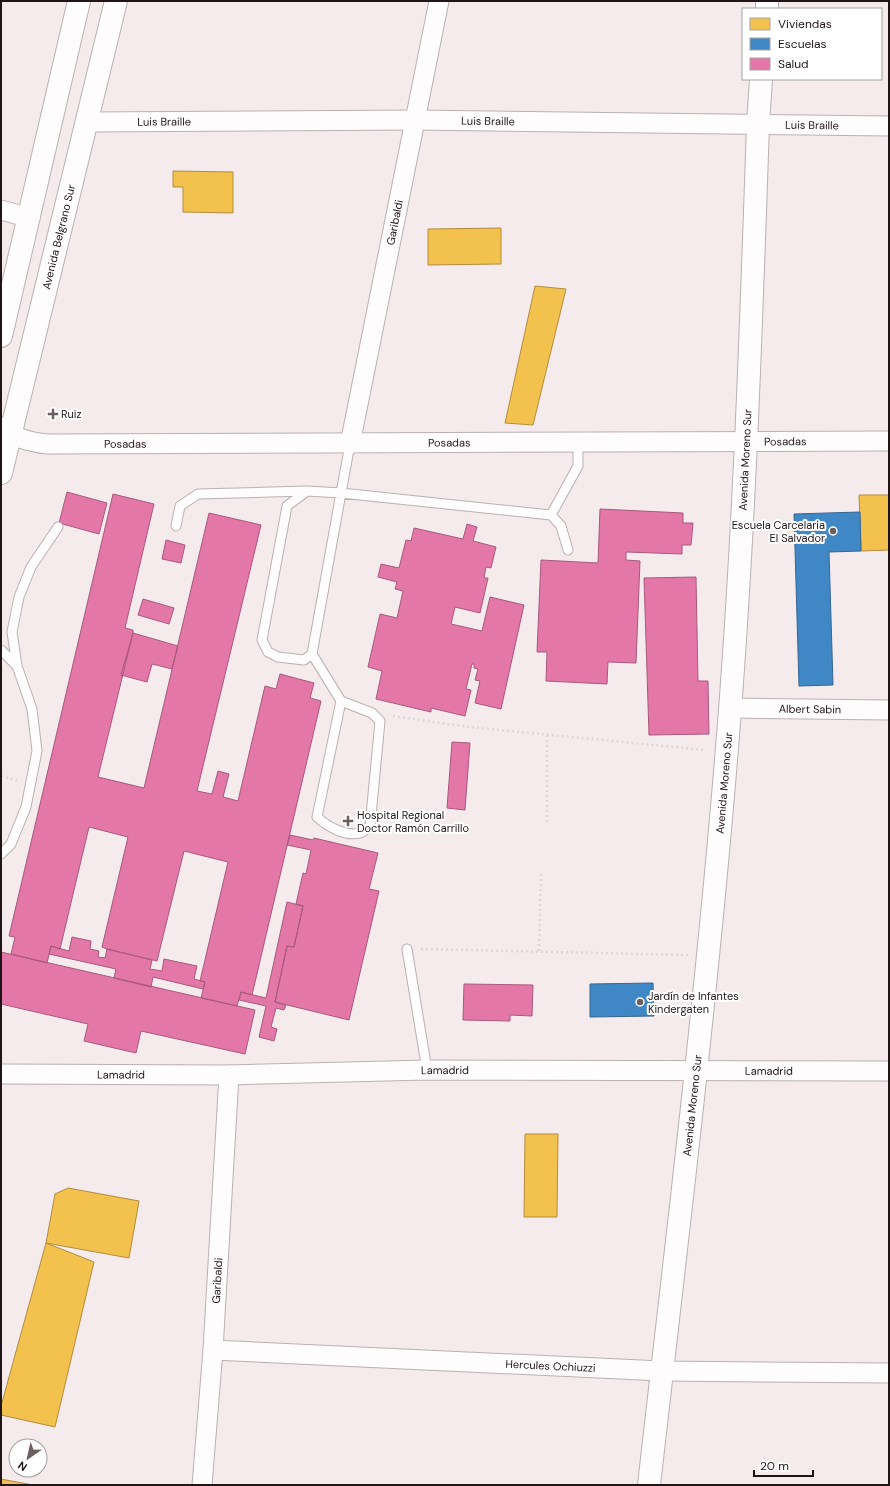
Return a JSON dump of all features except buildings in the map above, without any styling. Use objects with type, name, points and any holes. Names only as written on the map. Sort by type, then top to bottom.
[{"type":"main road","points":[[1,336],[30,218],[79,1]]},
{"type":"main road","name":"Avenida Belgrano Sur","points":[[1,473],[6,430],[88,122],[116,1]]},
{"type":"main road","name":"Avenida Moreno Sur","points":[[649,1485],[697,1070],[727,751],[747,441],[758,124],[762,80]]},
{"type":"street","name":"Garibaldi","points":[[350,444],[439,1]]},
{"type":"street","name":"Luis Braille","points":[[88,122],[416,120],[889,126]]},
{"type":"street","points":[[1,210],[30,218]]},
{"type":"street","name":"Posadas","points":[[6,430],[31,442],[47,444],[889,441]]},
{"type":"street","name":"Albert Sabin","points":[[730,708],[889,710]]},
{"type":"street","name":"Lamadrid","points":[[1,1074],[229,1075],[427,1070],[889,1071]]},
{"type":"street","name":"Garibaldi","points":[[202,1485],[213,1350],[229,1075]]},
{"type":"street","name":"Hercules Ochiuzzi","points":[[213,1350],[662,1371],[889,1372]]},
{"type":"lane","points":[[551,515],[578,466],[578,442]]},
{"type":"lane","points":[[341,701],[317,817],[328,827],[342,832],[360,833],[370,826],[380,721],[372,714],[341,701],[312,654],[350,444]]},
{"type":"lane","points":[[176,526],[180,506],[198,494],[306,491],[341,493],[551,515],[561,526],[568,550]]},
{"type":"lane","points":[[306,491],[287,506],[262,640],[268,652],[278,657],[304,660],[312,654]]},
{"type":"lane","points":[[1,854],[11,844],[26,806],[37,751],[32,708],[16,666],[12,632],[19,597],[31,568],[58,527]]},
{"type":"lane","points":[[1,650],[16,666]]},
{"type":"lane","points":[[407,949],[427,1070]]},
{"type":"path","points":[[372,714],[470,727],[695,750],[727,751]]},
{"type":"path","points":[[547,735],[547,822]]},
{"type":"path","points":[[539,951],[540,872]]},
{"type":"path","points":[[407,949],[681,954],[708,958]]},
{"type":"place","name":"Ruiz","points":[[53,414]]},
{"type":"place","name":"Escuela Carcelaria El Salvador","points":[[833,531]]},
{"type":"place","name":"Hospital Regional Doctor Ramón Carrillo","points":[[348,821]]},
{"type":"place","name":"Jardín de Infantes Kindergaten","points":[[640,1002]]}]
